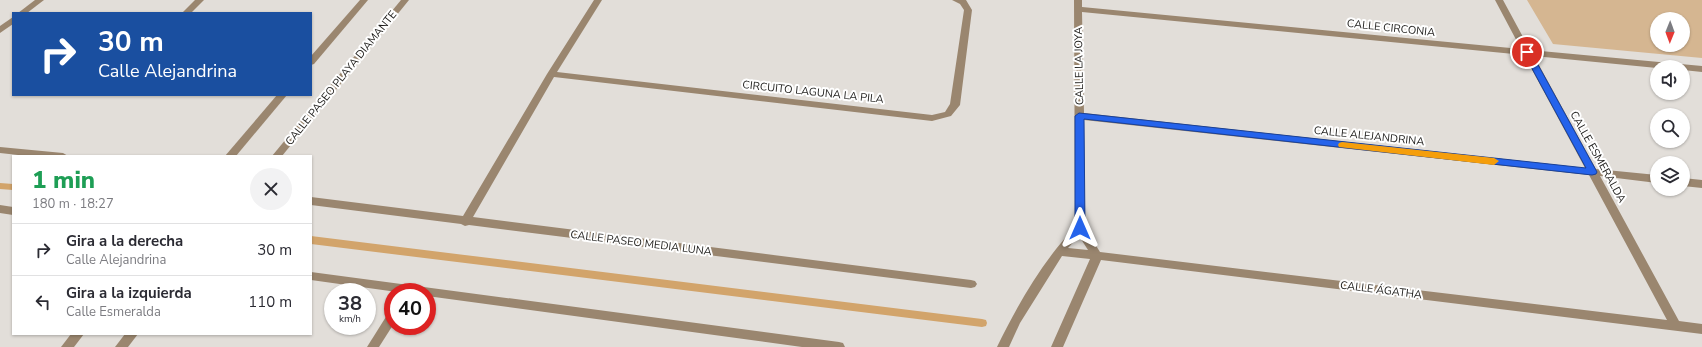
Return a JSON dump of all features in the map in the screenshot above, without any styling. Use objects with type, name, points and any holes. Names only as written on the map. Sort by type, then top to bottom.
[{"type":"street","points":[[23,12],[40,0]]},
{"type":"street","points":[[187,12],[200,0]]},
{"type":"street","points":[[312,61],[364,0]]},
{"type":"street","name":"CALLE PASEO PLAYA DIAMANTE","points":[[278,155],[405,0]]},
{"type":"street","points":[[465,222],[551,74],[598,0]]},
{"type":"street","name":"CIRCUITO LAGUNA LA PILA","points":[[551,74],[932,118],[948,114],[955,105],[968,10],[963,2],[956,0]]},
{"type":"street","name":"CALLE ESMERALDA","points":[[1499,0],[1676,326]]},
{"type":"street","name":"CALLE CIRCONIA","points":[[1078,4],[1527,52],[1702,69]]},
{"type":"street","name":"CALLE LA JOYA","points":[[1078,4],[1080,228]]},
{"type":"street","points":[[0,30],[12,22]]},
{"type":"street","points":[[231,155],[281,96]]},
{"type":"street","name":"CALLE ALEJANDRINA","points":[[1079,116],[1650,178]]},
{"type":"street","points":[[0,150],[52,155]]},
{"type":"street","points":[[1690,183],[1702,184]]},
{"type":"street","name":"CALLE PASEO MEDIA LUNA","points":[[312,202],[971,284]]},
{"type":"street","points":[[0,209],[12,211]]},
{"type":"street","points":[[1003,347],[1016,320],[1059,251],[1080,228],[1097,256],[1057,347]]},
{"type":"street","name":"CALLE ÁGATHA","points":[[1059,251],[1702,329]]},
{"type":"street","points":[[312,276],[384,286]]},
{"type":"street","points":[[436,294],[839,347]]},
{"type":"street","points":[[372,347],[384,329]]},
{"type":"street","points":[[66,347],[77,335]]},
{"type":"street","points":[[122,347],[131,335]]},
{"type":"shaded area","points":[[1527,0],[1702,0],[1702,58],[1553,44]]},
{"type":"waterway","points":[[0,186],[12,187]]},
{"type":"waterway","points":[[312,240],[982,323]]},
{"type":"slow traffic","points":[[1342,145],[1494,161]]},
{"type":"route","points":[[1080,228],[1079,116],[1592,172],[1527,52]]}]
